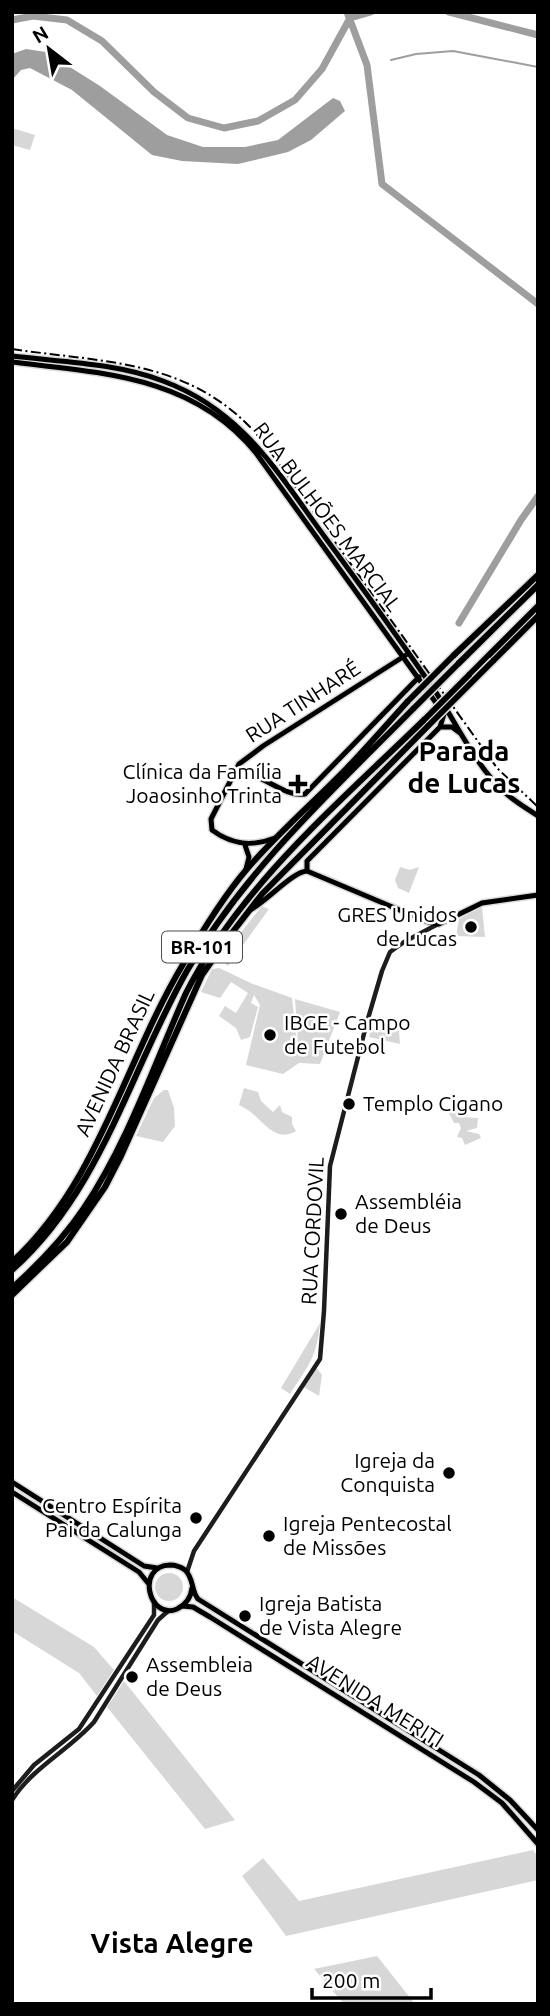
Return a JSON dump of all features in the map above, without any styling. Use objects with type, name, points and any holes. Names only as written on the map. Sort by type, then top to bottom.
[{"type":"highway","name":"AVENIDA BRASIL","points":[[12,1270],[41,1242],[64,1213],[94,1164],[188,968],[237,895],[293,832],[414,708],[455,659],[538,575]]},
{"type":"highway","name":"AVENIDA BRASIL","points":[[12,1262],[42,1233],[83,1171],[165,995],[208,924],[245,871],[441,668],[455,659],[538,585]]},
{"type":"highway","name":"AVENIDA BRASIL","points":[[12,1296],[57,1254],[105,1188],[202,975],[247,912],[469,675],[538,606]]},
{"type":"highway","name":"AVENIDA BRASIL","points":[[12,1288],[53,1248],[76,1220],[115,1155],[196,972],[245,903],[310,832],[538,616]]},
{"type":"highway","points":[[262,894],[309,837],[310,832]]},
{"type":"highway","points":[[224,914],[233,895],[266,848]]},
{"type":"highway","points":[[60,1208],[94,1164]]},
{"type":"highway","name":"BR-101","points":[[57,1254],[76,1220]]},
{"type":"main road","name":"RUA BULHÕES MARCIAL","points":[[12,356],[120,369],[146,375],[166,382],[220,412],[244,432],[262,452],[485,770],[504,792],[538,816]]},
{"type":"main road","name":"RUA BULHÕES MARCIAL","points":[[12,362],[133,378],[189,400],[222,419],[242,436],[256,453],[406,655]]},
{"type":"main road","name":"RUA TINHARÉ","points":[[245,845],[216,833],[211,827],[211,820],[239,764],[251,753],[406,655]]},
{"type":"main road","name":"RUA BULHÕES MARCIAL","points":[[420,675],[444,713],[440,727]]},
{"type":"main road","points":[[232,776],[243,773],[293,794],[305,794],[420,675]]},
{"type":"main road","points":[[307,872],[307,861],[440,727],[454,728],[462,735]]},
{"type":"main road","points":[[239,764],[243,773]]},
{"type":"main road","points":[[245,871],[249,857],[245,845],[275,838]]},
{"type":"main road","points":[[247,912],[265,901],[297,874],[307,872],[418,918],[439,924]]},
{"type":"main road","name":"RUA CORDOVIL","points":[[187,1572],[190,1558],[320,1359],[328,1183],[332,1153],[384,963],[393,948],[482,903],[538,895]]},
{"type":"main road","points":[[418,918],[423,924],[418,934]]},
{"type":"main road","points":[[12,1482],[144,1566],[157,1569],[190,1558]]},
{"type":"main road","points":[[12,1492],[139,1572],[148,1583],[154,1602],[169,1610]]},
{"type":"main road","points":[[12,1800],[32,1775],[94,1722],[158,1620],[169,1610],[182,1606],[189,1599],[192,1588],[187,1572],[173,1565]]},
{"type":"main road","points":[[148,1583],[157,1569]]},
{"type":"main road","name":"AVENIDA MERITI","points":[[192,1588],[198,1599],[216,1612],[478,1775],[510,1800],[538,1830]]},
{"type":"main road","points":[[12,1791],[34,1765],[83,1724],[154,1615],[154,1602]]},
{"type":"main road","name":"AVENIDA MERITI","points":[[182,1606],[193,1607],[474,1782],[502,1803],[538,1844]]},
{"type":"shaded area","points":[[26,49],[46,52],[100,86],[167,135],[203,147],[245,147],[278,140],[333,98],[340,101],[345,111],[311,140],[288,152],[238,164],[182,161],[152,155],[72,90],[30,68],[21,70],[12,80],[12,54]]},
{"type":"shaded area","points":[[12,128],[35,135],[30,150],[12,145]]},
{"type":"shaded area","points":[[400,867],[410,870],[419,867],[409,893],[398,888],[395,880]]},
{"type":"shaded area","points":[[262,906],[269,909],[228,966],[220,959]]},
{"type":"shaded area","name":"GRES Unidos de Lucas","points":[[482,907],[485,937],[456,936],[459,919]]},
{"type":"shaded area","points":[[219,968],[292,998],[299,1058],[295,999],[340,1012],[320,1064],[299,1063],[283,1074],[246,1065],[260,1005],[254,995],[251,1003],[258,1007],[250,1037],[241,1040],[236,1028],[219,1016],[225,1006],[236,1013],[248,993],[231,982],[220,998],[201,992],[212,969]]},
{"type":"shaded area","points":[[373,1019],[386,1023],[385,1030],[399,1031],[400,1044],[369,1037]]},
{"type":"shaded area","points":[[244,1088],[258,1092],[261,1101],[273,1112],[280,1105],[282,1112],[292,1117],[296,1131],[283,1135],[277,1133],[239,1105]]},
{"type":"shaded area","points":[[168,1090],[174,1108],[175,1126],[163,1142],[136,1136],[154,1098]]},
{"type":"shaded area","points":[[462,1109],[460,1117],[478,1118],[477,1128],[466,1131],[479,1134],[481,1138],[465,1145],[462,1138],[457,1137],[461,1128],[459,1123],[454,1123],[448,1111]]},
{"type":"shaded area","points":[[320,1323],[314,1353],[290,1394],[281,1388]]},
{"type":"shaded area","points":[[316,1367],[322,1375],[319,1396],[302,1386]]},
{"type":"shaded area","points":[[169,1573],[179,1577],[183,1587],[179,1597],[169,1601],[159,1597],[155,1587],[159,1577]]},
{"type":"shaded area","points":[[12,1597],[94,1647],[114,1670],[97,1696],[79,1673],[12,1631]]},
{"type":"shaded area","points":[[124,1681],[235,1820],[205,1829],[107,1707]]},
{"type":"shaded area","points":[[533,1850],[538,1857],[538,1880],[286,1936],[242,1876],[263,1858],[299,1901]]},
{"type":"shaded area","points":[[377,1956],[415,2004],[344,2004],[314,1969]]},
{"type":"waterway","points":[[347,12],[367,65],[382,184],[538,304]]},
{"type":"waterway","points":[[12,20],[33,16],[67,20],[102,41],[154,92],[188,118],[224,128],[258,121],[295,100],[322,69],[350,18],[371,12]]},
{"type":"waterway","points":[[449,12],[538,35]]},
{"type":"waterway","points":[[391,60],[416,54],[453,51],[538,67]]},
{"type":"waterway","points":[[459,623],[538,496]]},
{"type":"railway","points":[[12,349],[107,361],[167,375],[222,403],[248,425],[285,472],[497,768],[538,807]]},
{"type":"place","name":"Clínica da Família Joaosinho Trinta","points":[[298,784]]},
{"type":"place","name":"GRES Unidos de Lucas","points":[[471,927]]},
{"type":"place","name":"IBGE - Campo de Futebol","points":[[270,1035]]},
{"type":"place","name":"Templo Cigano","points":[[349,1104]]},
{"type":"place","name":"Assembléia de Deus","points":[[341,1214]]},
{"type":"place","name":"Igreja da Conquista","points":[[449,1473]]},
{"type":"place","name":"Centro Espírita Pai da Calunga","points":[[196,1518]]},
{"type":"place","name":"Igreja Pentecostal de Missões","points":[[269,1536]]},
{"type":"place","name":"Igreja Batista de Vista Alegre","points":[[245,1616]]},
{"type":"place","name":"Assembleia de Deus","points":[[132,1677]]},
{"type":"district","name":"Parada de Lucas","points":[[464,767]]},
{"type":"district","name":"Vista Alegre","points":[[172,1943]]}]
